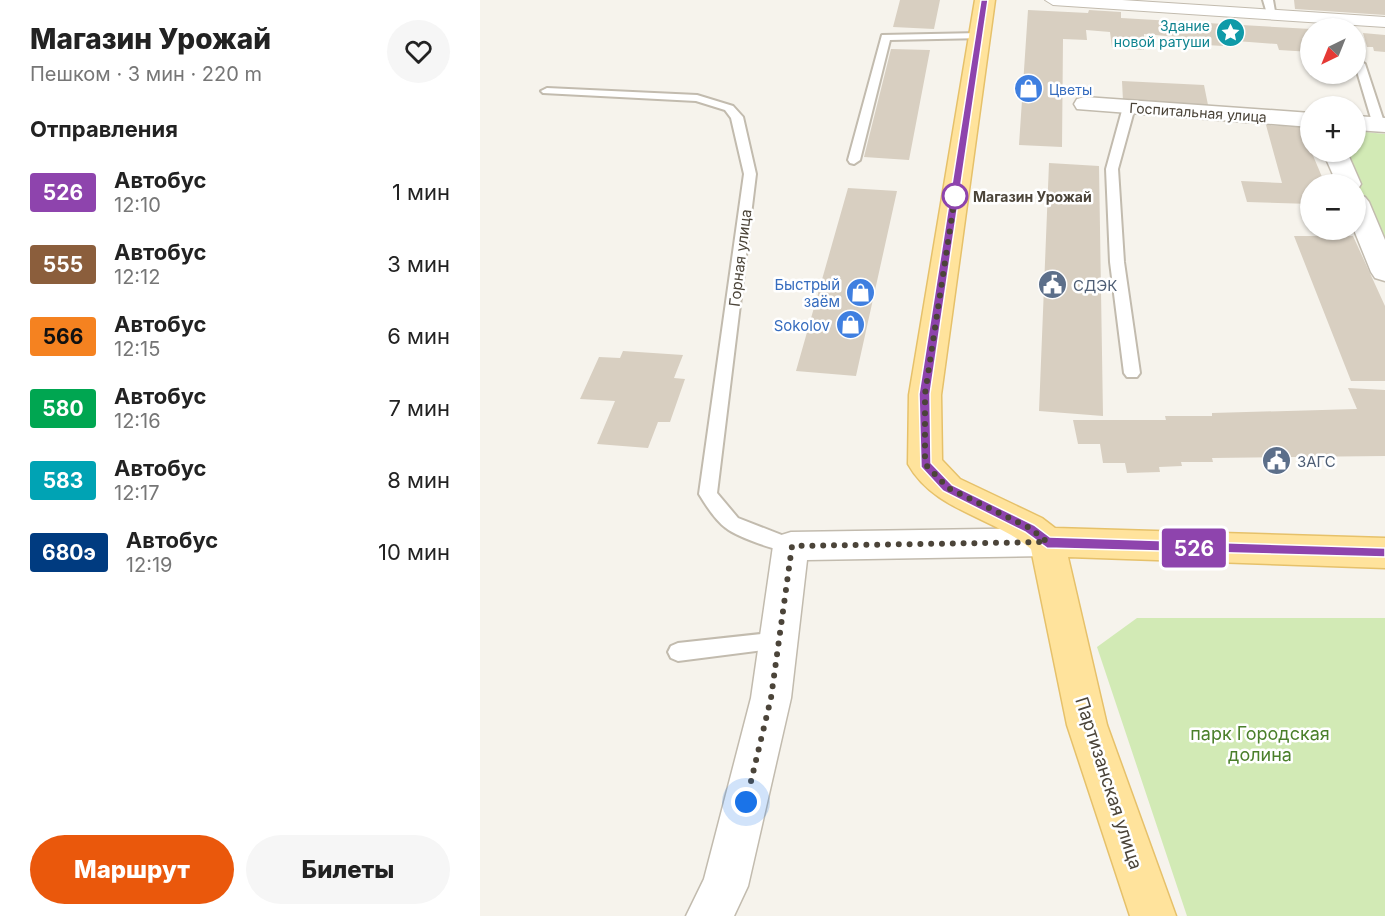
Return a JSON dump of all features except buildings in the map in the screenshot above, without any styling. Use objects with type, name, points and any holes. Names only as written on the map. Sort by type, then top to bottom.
[{"type":"main road","points":[[985,0],[925,394],[925,464],[948,488],[1030,528],[1047,542],[1385,553]]},
{"type":"main road","name":"Партизанская улица","points":[[1047,542],[1087,725],[1153,916]]},
{"type":"street","points":[[1053,0],[1270,7],[1385,22]]},
{"type":"street","name":"Госпитальная улица","points":[[1085,104],[1300,119]]},
{"type":"street","points":[[1366,226],[1385,272]]},
{"type":"street","points":[[710,916],[725,886],[771,698],[792,546],[1047,542]]},
{"type":"lane","points":[[854,160],[886,37],[980,36]]},
{"type":"lane","points":[[1364,84],[1373,124]]},
{"type":"lane","name":"Горная улица","points":[[547,91],[697,98],[729,108],[737,117],[750,174],[708,494],[732,523],[768,540],[792,546]]},
{"type":"lane","points":[[1129,107],[1112,169],[1118,262],[1132,373]]},
{"type":"lane","points":[[678,652],[779,640]]},
{"type":"green space","points":[[1366,132],[1385,134],[1385,255],[1366,207],[1366,174],[1353,174],[1348,162],[1366,162]]},
{"type":"green space","name":"парк Городская долина","points":[[1137,618],[1385,618],[1385,916],[1187,916],[1097,647]]},
{"type":"bus line","name":"526","points":[[985,0],[925,394],[925,464],[948,488],[1030,528],[1047,542],[1385,553]]},
{"type":"place","name":"Здание новой ратуши","points":[[1231,33]]},
{"type":"place","name":"Цветы","points":[[1028,89]]},
{"type":"place","name":"Магазин Урожай","points":[[955,196]]},
{"type":"place","name":"СДЭК","points":[[1052,285]]},
{"type":"place","name":"Быстрый заём","points":[[861,293]]},
{"type":"place","name":"Sokolov","points":[[851,325]]},
{"type":"place","name":"ЗАГС","points":[[1276,461]]},
{"type":"route","points":[[746,802],[771,698],[792,546],[1047,542],[1030,528],[948,488],[925,464],[925,394],[955,196]]}]
